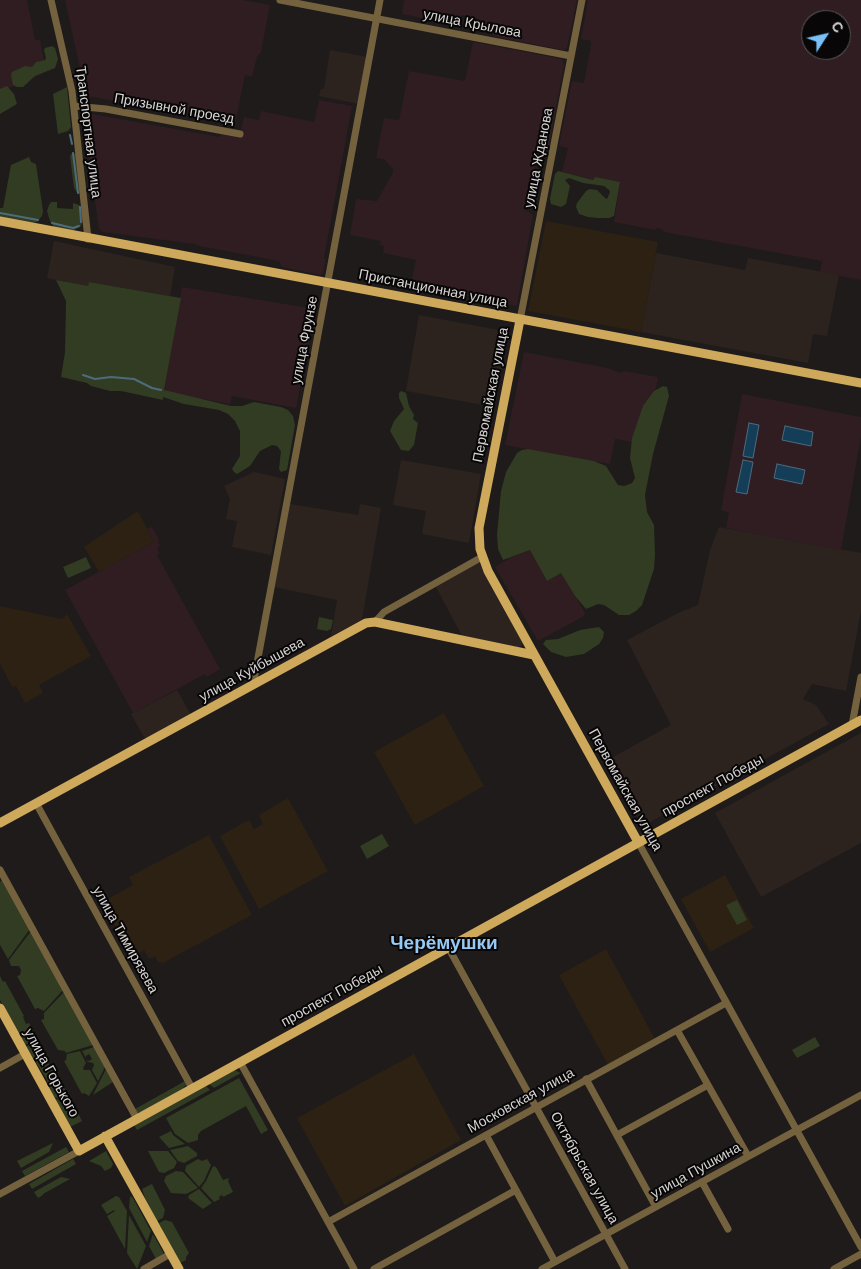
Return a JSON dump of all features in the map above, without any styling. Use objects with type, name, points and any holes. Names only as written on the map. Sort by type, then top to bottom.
[{"type":"main road","name":"Пристанционная улица","points":[[0,221],[861,383]]},
{"type":"main road","name":"Первомайская улица","points":[[520,320],[478,541],[482,557],[534,655],[638,842]]},
{"type":"main road","name":"улица Куйбышева","points":[[0,823],[361,624],[375,622],[534,655]]},
{"type":"main road","name":"проспект Победы","points":[[79,1151],[135,1116],[240,1062],[861,720]]},
{"type":"main road","name":"улица Горького","points":[[0,1008],[79,1151]]},
{"type":"main road","points":[[105,1136],[178,1269]]},
{"type":"street","name":"Транспортная улица","points":[[51,0],[70,78],[88,239]]},
{"type":"street","name":"улица Крылова","points":[[280,0],[571,56]]},
{"type":"street","name":"улица Фрунзе","points":[[253,684],[329,284],[380,0]]},
{"type":"street","name":"улица Жданова","points":[[520,320],[582,0]]},
{"type":"street","name":"Призывной проезд","points":[[74,106],[106,109],[240,134]]},
{"type":"street","points":[[375,622],[384,612],[482,557]]},
{"type":"street","points":[[852,725],[861,677]]},
{"type":"street","name":"улица Тимирязева","points":[[36,804],[192,1088]]},
{"type":"street","name":"Первомайская улица","points":[[638,842],[861,1247]]},
{"type":"street","points":[[0,870],[135,1116]]},
{"type":"street","name":"Октябрьская улица","points":[[448,947],[625,1269]]},
{"type":"street","name":"Московская улица","points":[[328,1222],[726,1003]]},
{"type":"street","points":[[677,1030],[748,1156]]},
{"type":"street","points":[[0,1068],[25,1054]]},
{"type":"street","points":[[240,1062],[354,1269]]},
{"type":"street","points":[[586,1080],[656,1207]]},
{"type":"street","points":[[617,1135],[708,1085]]},
{"type":"street","name":"улица Пушкина","points":[[542,1269],[861,1094]]},
{"type":"street","points":[[486,1135],[556,1262]]},
{"type":"street","name":"проспект Победы","points":[[0,1194],[79,1151]]},
{"type":"street","points":[[702,1182],[728,1229]]},
{"type":"street","points":[[377,1267],[516,1190]]},
{"type":"street","points":[[144,1269],[170,1254]]},
{"type":"street","points":[[834,1269],[861,1254]]},
{"type":"shaded area","points":[[0,0],[27,0],[35,40],[40,40],[46,72],[0,92]]},
{"type":"shaded area","points":[[65,0],[243,0],[270,5],[261,52],[257,57],[252,77],[245,75],[235,125],[160,107],[160,109],[86,96]]},
{"type":"shaded area","points":[[404,0],[577,0],[567,48],[563,50],[493,36],[493,31],[476,28],[478,19],[473,17],[461,15],[459,25],[402,14]]},
{"type":"shaded area","points":[[588,0],[861,0],[861,280],[820,272],[822,261],[664,232],[662,229],[657,228],[655,230],[614,222],[620,182],[594,178],[594,180],[562,172],[568,148],[559,146],[572,81],[584,83],[591,41],[581,39]]},
{"type":"shaded area","points":[[473,42],[562,59],[564,65],[548,149],[546,150],[544,160],[537,159],[524,209],[533,215],[517,306],[452,293],[447,296],[410,289],[416,260],[383,253],[384,246],[380,245],[381,241],[350,235],[356,199],[377,201],[393,172],[393,169],[384,159],[376,158],[384,118],[399,120],[409,71],[465,81]]},
{"type":"shaded area","points":[[330,50],[367,57],[359,104],[319,96],[321,89],[324,89]]},
{"type":"shaded area","points":[[319,100],[352,106],[324,258],[326,259],[321,275],[282,267],[279,261],[195,244],[103,232],[99,229],[83,116],[86,113],[220,137],[221,134],[239,138],[244,117],[259,120],[261,111],[314,122]]},
{"type":"shaded area","points":[[546,221],[658,242],[641,332],[528,311]]},
{"type":"shaded area","points":[[54,241],[175,267],[170,296],[89,282],[88,287],[47,278]]},
{"type":"shaded area","points":[[656,253],[745,270],[748,258],[839,275],[827,336],[813,334],[808,363],[641,332]]},
{"type":"shaded area","points":[[182,287],[315,309],[296,408],[232,396],[230,404],[164,392]]},
{"type":"shaded area","points":[[419,315],[509,332],[494,407],[406,391]]},
{"type":"shaded area","points":[[524,352],[608,368],[621,373],[624,371],[658,377],[656,388],[643,412],[637,443],[615,439],[610,464],[505,445]]},
{"type":"shaded area","points":[[742,394],[861,417],[861,437],[841,550],[726,528],[729,513],[721,510]]},
{"type":"shaded area","points":[[401,460],[481,474],[469,543],[422,534],[426,511],[393,505]]},
{"type":"shaded area","points":[[254,472],[285,479],[271,555],[232,547],[237,521],[226,519],[230,499],[224,486]]},
{"type":"shaded area","points":[[290,504],[358,515],[360,504],[381,508],[362,620],[331,636],[337,600],[274,587]]},
{"type":"shaded area","points":[[136,512],[139,513],[154,542],[99,572],[84,547]]},
{"type":"shaded area","points":[[152,527],[159,540],[160,546],[157,548],[160,553],[157,555],[220,669],[207,677],[205,674],[133,713],[65,590],[154,542],[147,529]]},
{"type":"shaded area","points":[[719,527],[861,553],[861,611],[846,691],[812,684],[803,699],[816,705],[829,724],[643,826],[606,761],[671,725],[627,640],[678,613],[698,605],[710,550]]},
{"type":"shaded area","points":[[530,550],[547,581],[561,572],[585,613],[584,616],[538,641],[495,567],[510,558]]},
{"type":"shaded area","points":[[479,562],[521,639],[523,644],[521,646],[462,636],[436,587]]},
{"type":"shaded area","points":[[0,606],[62,619],[67,614],[91,656],[39,685],[43,693],[25,703],[16,686],[12,687],[0,664]]},
{"type":"shaded area","points":[[177,690],[191,715],[148,738],[144,737],[131,714]]},
{"type":"shaded area","points":[[444,713],[484,786],[415,825],[374,752]]},
{"type":"shaded area","points":[[861,733],[861,843],[761,897],[715,813]]},
{"type":"shaded area","points":[[288,798],[328,871],[259,909],[220,836],[249,820],[254,829],[263,824],[259,815]]},
{"type":"shaded area","points":[[209,835],[252,915],[163,963],[158,962],[155,956],[149,959],[144,950],[132,957],[102,902],[133,885],[129,877]]},
{"type":"shaded area","points":[[725,875],[754,928],[710,952],[681,899]]},
{"type":"shaded area","points":[[606,949],[655,1039],[608,1065],[559,975]]},
{"type":"shaded area","points":[[414,1054],[461,1140],[345,1206],[297,1118]]},
{"type":"green space","points":[[52,46],[55,48],[58,59],[55,68],[35,76],[23,87],[13,85],[12,72],[25,66],[32,67],[36,62],[45,60],[45,48]]},
{"type":"green space","points":[[7,86],[14,94],[17,104],[0,114],[0,89]]},
{"type":"green space","points":[[67,87],[71,127],[68,131],[58,134],[53,94]]},
{"type":"green space","points":[[72,153],[76,154],[80,193],[78,194],[74,188],[70,156]]},
{"type":"green space","points":[[29,157],[31,162],[36,164],[43,211],[42,216],[37,222],[32,223],[0,217],[0,208],[3,208],[11,165]]},
{"type":"green space","points":[[558,171],[593,180],[595,177],[620,182],[614,216],[598,218],[579,214],[576,207],[577,203],[586,191],[590,189],[597,190],[607,199],[610,192],[604,186],[583,183],[569,178],[565,180],[570,186],[566,204],[561,207],[551,204],[550,199],[555,174]]},
{"type":"green space","points":[[51,202],[57,202],[57,208],[73,209],[73,203],[79,205],[82,208],[83,220],[81,226],[73,231],[54,227],[47,211]]},
{"type":"green space","points":[[56,280],[88,286],[89,282],[181,298],[164,390],[231,406],[242,406],[254,402],[288,410],[293,416],[295,425],[287,470],[281,472],[279,469],[281,451],[277,446],[272,445],[260,451],[250,466],[237,474],[234,472],[232,469],[240,456],[240,431],[235,421],[228,414],[219,410],[184,404],[163,397],[163,400],[121,391],[110,391],[61,377],[65,352],[66,301]]},
{"type":"green space","points":[[663,386],[667,387],[669,396],[653,454],[645,495],[647,512],[654,525],[654,569],[642,605],[629,615],[619,615],[604,605],[598,604],[586,609],[575,596],[561,573],[547,581],[530,550],[503,560],[498,549],[497,535],[501,491],[506,472],[517,453],[528,449],[594,461],[606,466],[618,485],[624,486],[632,483],[635,478],[630,458],[632,438],[643,406],[654,391]]},
{"type":"green space","points":[[401,391],[406,393],[409,406],[414,415],[413,419],[418,423],[414,445],[409,451],[401,450],[390,431],[394,421],[404,409],[399,398]]},
{"type":"green space","points":[[86,557],[91,568],[68,578],[63,567]]},
{"type":"green space","points":[[319,617],[333,620],[331,629],[327,631],[317,629]]},
{"type":"green space","points":[[599,627],[604,632],[603,638],[599,644],[584,654],[566,657],[551,652],[543,644],[546,640],[558,639],[580,630]]},
{"type":"green space","points":[[382,834],[389,846],[367,859],[360,846]]},
{"type":"green space","points":[[2,880],[30,929],[8,959],[0,945],[0,882]]},
{"type":"green space","points":[[737,900],[747,920],[737,925],[726,905]]},
{"type":"green space","points":[[31,931],[63,990],[44,1011],[38,1008],[35,1009],[17,976],[20,975],[21,970],[19,966],[11,966],[9,960]]},
{"type":"green space","points":[[0,976],[3,982],[5,981],[24,1016],[26,1024],[29,1023],[37,1038],[25,1045],[0,1000]]},
{"type":"green space","points":[[64,992],[93,1045],[66,1053],[65,1051],[58,1050],[41,1020],[44,1019],[44,1013]]},
{"type":"green space","points":[[815,1037],[820,1046],[797,1058],[792,1050]]},
{"type":"green space","points":[[38,1040],[48,1058],[46,1059],[50,1066],[52,1065],[71,1101],[53,1097],[47,1080],[26,1047]]},
{"type":"green space","points":[[94,1047],[105,1067],[98,1081],[92,1070],[93,1063],[86,1060],[92,1059],[89,1054],[86,1058],[82,1051]]},
{"type":"green space","points":[[80,1051],[86,1063],[83,1068],[84,1070],[90,1070],[97,1083],[89,1096],[84,1093],[82,1094],[64,1061],[67,1054]]},
{"type":"green space","points":[[106,1069],[113,1082],[93,1095]]},
{"type":"green space","points":[[234,1070],[241,1073],[214,1088],[209,1084]]},
{"type":"green space","points":[[239,1078],[268,1130],[261,1134],[246,1106],[201,1131],[198,1135],[198,1140],[188,1143],[175,1134],[166,1118]]},
{"type":"green space","points":[[185,1081],[186,1085],[182,1089],[137,1113],[135,1109]]},
{"type":"green space","points":[[206,1086],[210,1090],[137,1130],[134,1125]]},
{"type":"green space","points":[[55,1099],[71,1102],[82,1121],[70,1127]]},
{"type":"green space","points":[[171,1131],[173,1135],[185,1144],[169,1148],[159,1137]]},
{"type":"green space","points":[[53,1143],[49,1152],[21,1168],[17,1161]]},
{"type":"green space","points":[[188,1146],[197,1153],[197,1156],[184,1163],[178,1161],[170,1150]]},
{"type":"green space","points":[[66,1147],[69,1152],[25,1176],[22,1171]]},
{"type":"green space","points":[[106,1151],[113,1164],[111,1168],[105,1171],[101,1166],[89,1161]]},
{"type":"green space","points":[[148,1151],[168,1151],[177,1162],[174,1168],[164,1173],[159,1172]]},
{"type":"green space","points":[[73,1159],[76,1164],[32,1189],[29,1184]]},
{"type":"green space","points":[[198,1159],[202,1161],[207,1159],[211,1165],[204,1181],[199,1187],[185,1171],[186,1166]]},
{"type":"green space","points":[[213,1166],[216,1167],[223,1180],[229,1178],[228,1181],[233,1192],[223,1197],[222,1195],[219,1197],[220,1199],[214,1202],[201,1188]]},
{"type":"green space","points":[[176,1171],[183,1172],[198,1188],[186,1194],[171,1193],[164,1181],[166,1176]]},
{"type":"green space","points":[[61,1177],[70,1179],[38,1198],[34,1192]]},
{"type":"green space","points":[[152,1184],[165,1210],[163,1218],[157,1221],[142,1189]]},
{"type":"green space","points":[[199,1189],[212,1203],[203,1209],[188,1198],[189,1195]]},
{"type":"green space","points":[[116,1196],[119,1197],[127,1211],[125,1249],[107,1216],[115,1211],[107,1214],[101,1205]]},
{"type":"green space","points":[[130,1196],[133,1198],[151,1231],[147,1242],[129,1208]]},
{"type":"green space","points":[[129,1215],[146,1246],[137,1269],[127,1253]]},
{"type":"green space","points":[[165,1220],[172,1222],[189,1253],[186,1260],[180,1263],[159,1223]]},
{"type":"green space","points":[[153,1234],[163,1252],[156,1259],[149,1246]]},
{"type":"water","points":[[749,423],[759,425],[753,458],[743,456]]},
{"type":"water","points":[[785,426],[813,432],[811,446],[782,440]]},
{"type":"water","points":[[743,460],[753,462],[747,494],[736,492]]},
{"type":"water","points":[[777,464],[805,470],[802,484],[774,478]]},
{"type":"waterway","points":[[70,135],[72,144]]},
{"type":"waterway","points":[[73,153],[78,193]]},
{"type":"waterway","points":[[80,207],[81,222]]},
{"type":"waterway","points":[[0,213],[38,220]]},
{"type":"waterway","points":[[52,223],[73,228],[79,226]]},
{"type":"waterway","points":[[83,375],[95,379],[111,377],[134,379],[152,388],[161,390]]},
{"type":"district","name":"Черёмушки","points":[[444,944]]}]
